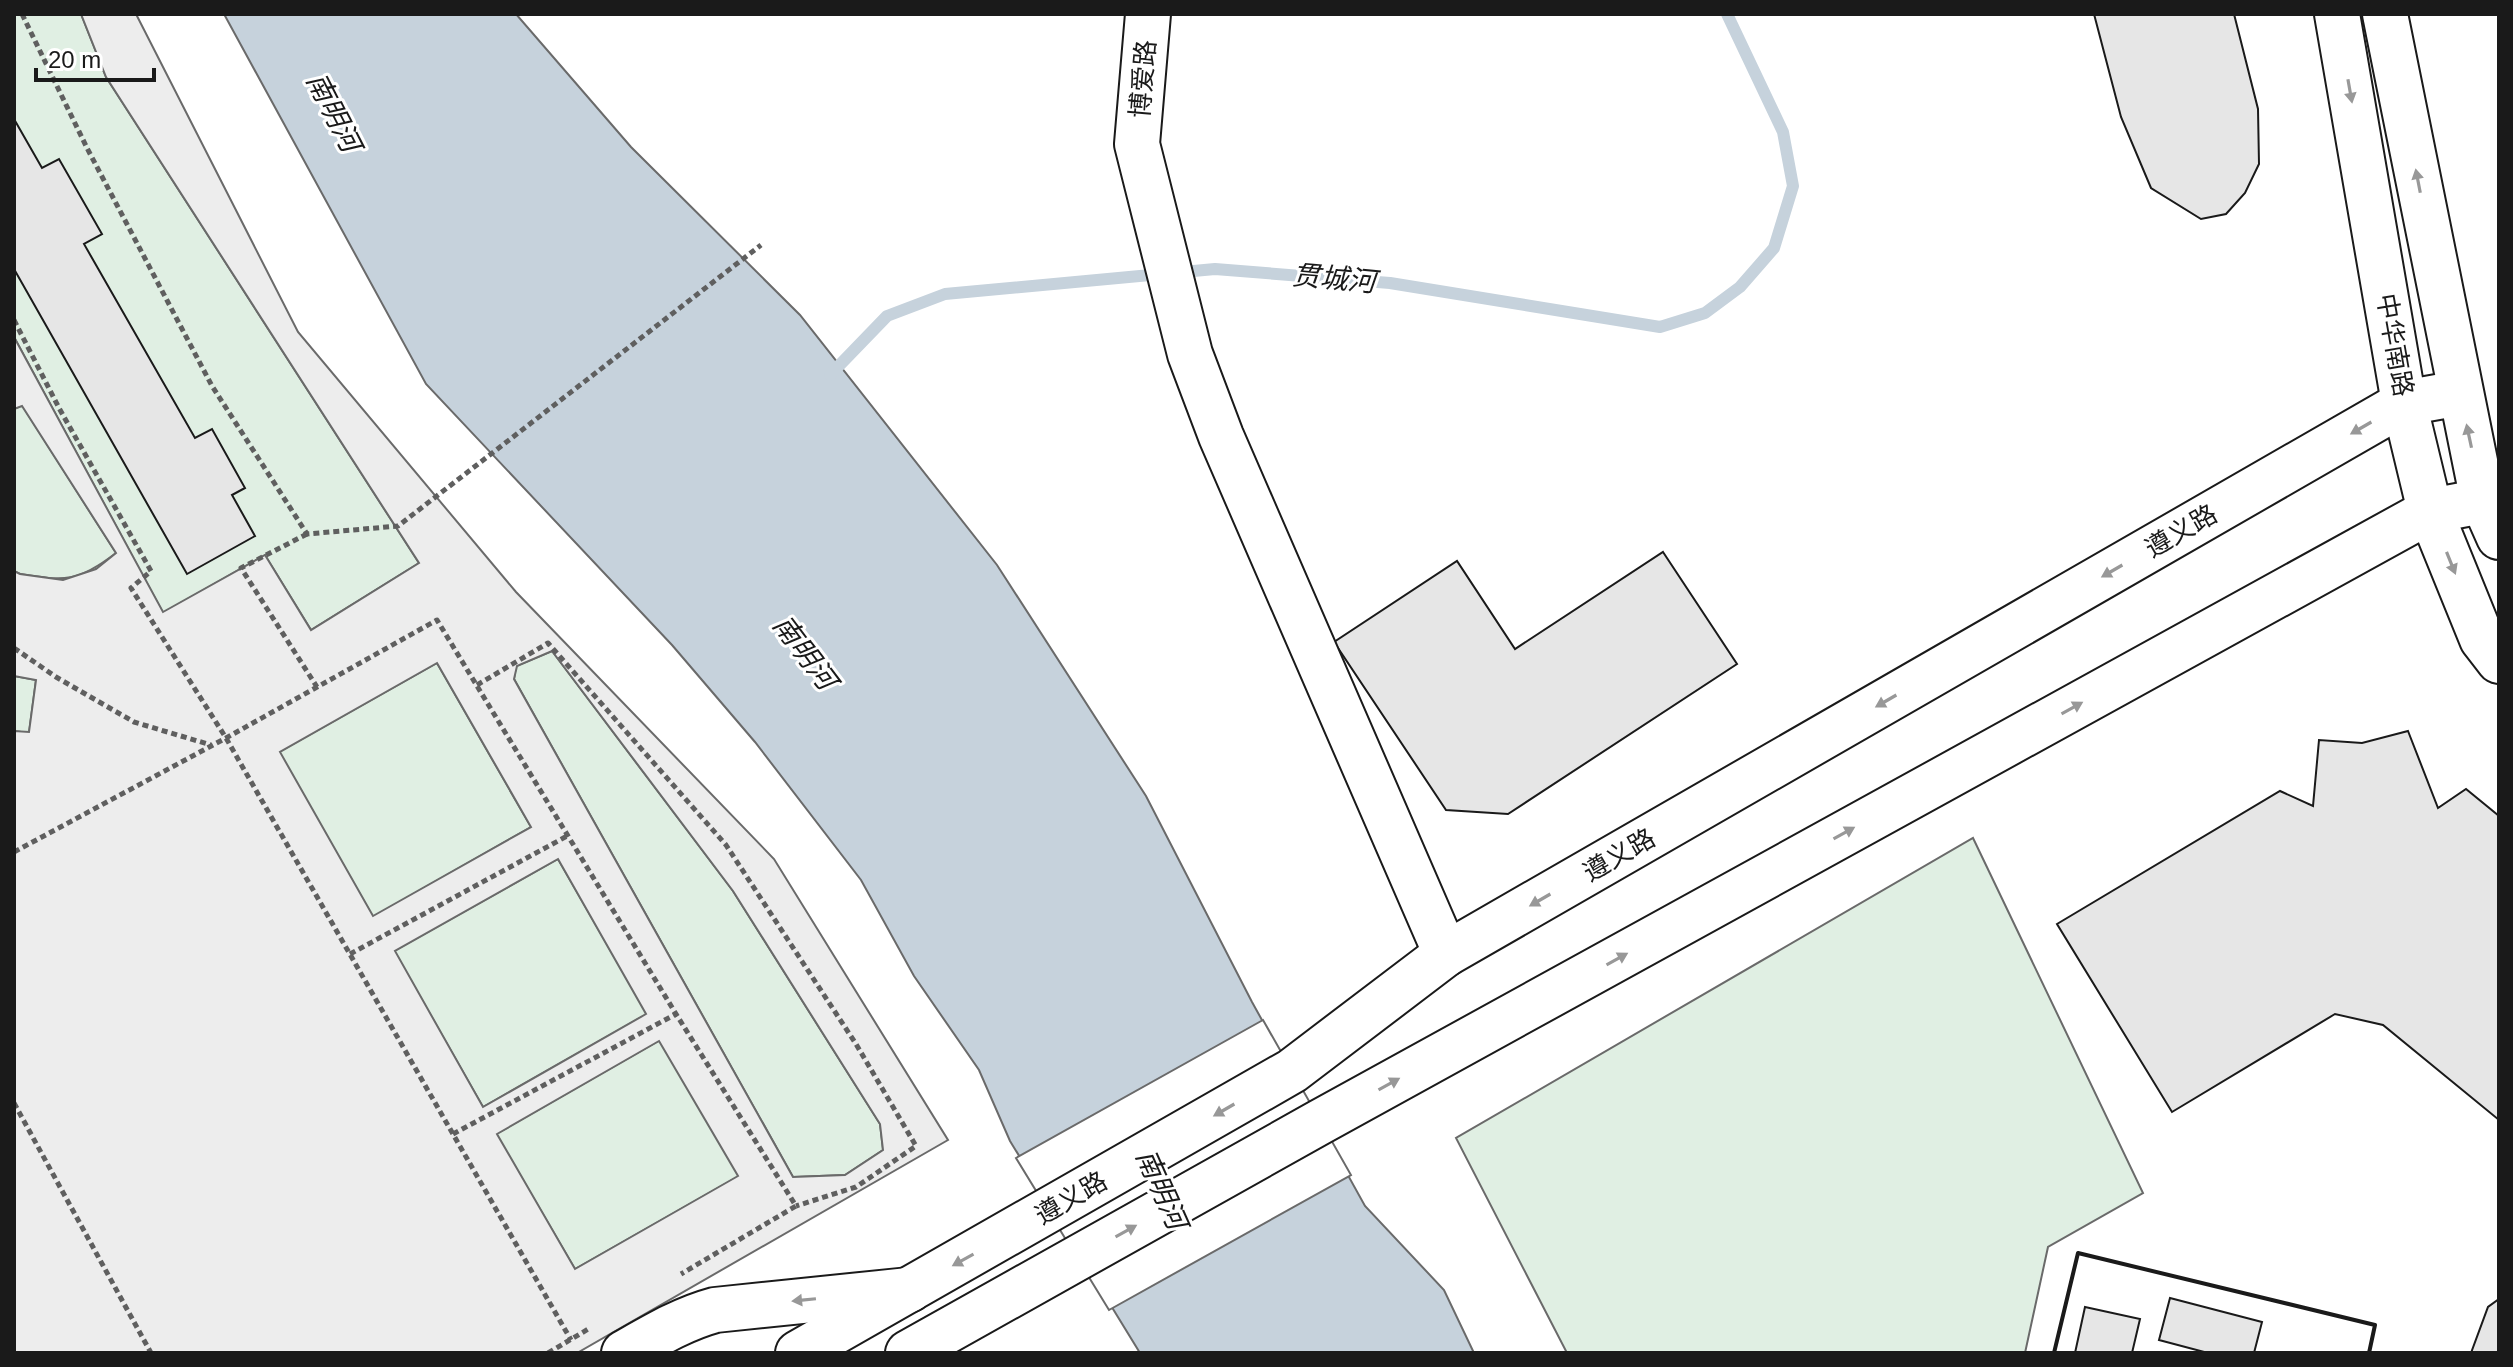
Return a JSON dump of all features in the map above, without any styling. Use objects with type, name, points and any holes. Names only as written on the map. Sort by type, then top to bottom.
[{"type":"main road","name":"博爱路","points":[[1148,14],[1137,144],[1190,354],[1221,436],[1446,954]]},
{"type":"main road","name":"中华南路","points":[[2337,14],[2404,403],[2430,511],[2482,639],[2499,661]]},
{"type":"main road","name":"中华南路","points":[[2385,14],[2460,393],[2491,519]]},
{"type":"main road","name":"遵义路","points":[[798,1353],[1292,1071],[1446,954],[2404,403],[2460,393]]},
{"type":"main road","points":[[927,1346],[1057,1269],[1320,1122],[2430,511],[2491,519]]},
{"type":"main road","points":[[611,1338],[681,1322],[715,1310],[909,1290]]},
{"type":"path","points":[[22,14],[87,148],[212,386],[307,534]]},
{"type":"path","points":[[317,687],[241,568],[307,534],[398,526],[761,245]]},
{"type":"path","points":[[14,320],[59,408],[151,571],[131,588],[226,738],[571,1340]]},
{"type":"path","points":[[14,852],[437,620],[796,1206]]},
{"type":"path","points":[[477,685],[548,643],[726,845],[856,1044],[916,1146],[856,1187],[796,1206],[677,1276]]},
{"type":"path","points":[[14,648],[56,677],[134,722],[212,745]]},
{"type":"path","points":[[350,954],[569,835]]},
{"type":"path","points":[[453,1134],[676,1014]]},
{"type":"path","points":[[14,1103],[151,1353]]},
{"type":"path","points":[[548,1353],[571,1340],[611,1338]]},
{"type":"green space","points":[[14,14],[81,14],[106,77],[419,563],[311,630],[265,555],[163,613],[14,337]]},
{"type":"green space","points":[[22,405],[116,553],[80,575],[48,578],[14,571],[14,409]]},
{"type":"green space","points":[[552,651],[733,891],[880,1124],[883,1150],[845,1175],[793,1177],[514,679],[516,666]]},
{"type":"green space","points":[[437,663],[531,827],[373,917],[279,752]]},
{"type":"green space","points":[[14,676],[36,680],[29,733],[14,731]]},
{"type":"green space","points":[[1973,838],[2143,1193],[2048,1247],[2025,1353],[1567,1353],[1456,1138]]},
{"type":"green space","points":[[558,859],[647,1014],[483,1107],[394,951]]},
{"type":"green space","points":[[660,1040],[739,1176],[575,1269],[496,1134]]},
{"type":"shaded area","points":[[81,14],[136,14],[298,332],[516,592],[774,859],[948,1140],[577,1353],[14,1353],[14,731],[29,732],[36,680],[14,676],[14,571],[63,580],[96,569],[116,553],[22,406],[14,409],[14,337],[163,612],[265,555],[311,630],[419,563],[106,77]],"holes":[[[552,651],[733,891],[880,1124],[883,1150],[845,1175],[793,1177],[514,679],[517,666]],[[437,663],[531,827],[373,916],[280,752]],[[558,859],[646,1014],[483,1107],[395,951]],[[659,1041],[738,1176],[575,1269],[497,1134]]]},
{"type":"water","name":"南明河","points":[[224,14],[516,14],[631,147],[800,315],[997,565],[1146,796],[1252,1002],[1365,1206],[1444,1290],[1474,1353],[1140,1353],[1010,1141],[979,1070],[914,976],[861,880],[755,742],[672,645],[426,384]]},
{"type":"pier","points":[[1263,1020],[1351,1175],[1109,1310],[1016,1158]]},
{"type":"building","points":[[2094,14],[2234,14],[2258,109],[2259,164],[2245,193],[2226,214],[2201,219],[2151,188],[2121,117]]},
{"type":"building","points":[[14,119],[42,168],[59,159],[102,234],[84,244],[195,438],[212,429],[245,488],[232,495],[255,536],[187,574],[14,269]]},
{"type":"building","points":[[1663,552],[1737,664],[1508,814],[1446,810],[1334,642],[1457,561],[1515,649]]},
{"type":"building","points":[[2408,731],[2438,808],[2466,789],[2499,816],[2499,1120],[2383,1025],[2335,1014],[2172,1112],[2057,924],[2280,791],[2313,806],[2319,740],[2362,743]]},
{"type":"building","points":[[2170,1298],[2262,1322],[2254,1353],[2208,1353],[2159,1340]]},
{"type":"building","points":[[2499,1299],[2499,1353],[2471,1353],[2488,1307]]},
{"type":"building","points":[[2085,1307],[2140,1319],[2132,1353],[2075,1353]]},
{"type":"waterway","name":"贯城河","points":[[830,375],[887,316],[945,294],[1215,269],[1390,283],[1660,327],[1705,313],[1740,287],[1774,248],[1793,186],[1783,132],[1727,14]]},
{"type":"wall","points":[[2054,1353],[2078,1253],[2375,1325],[2369,1353]]}]
